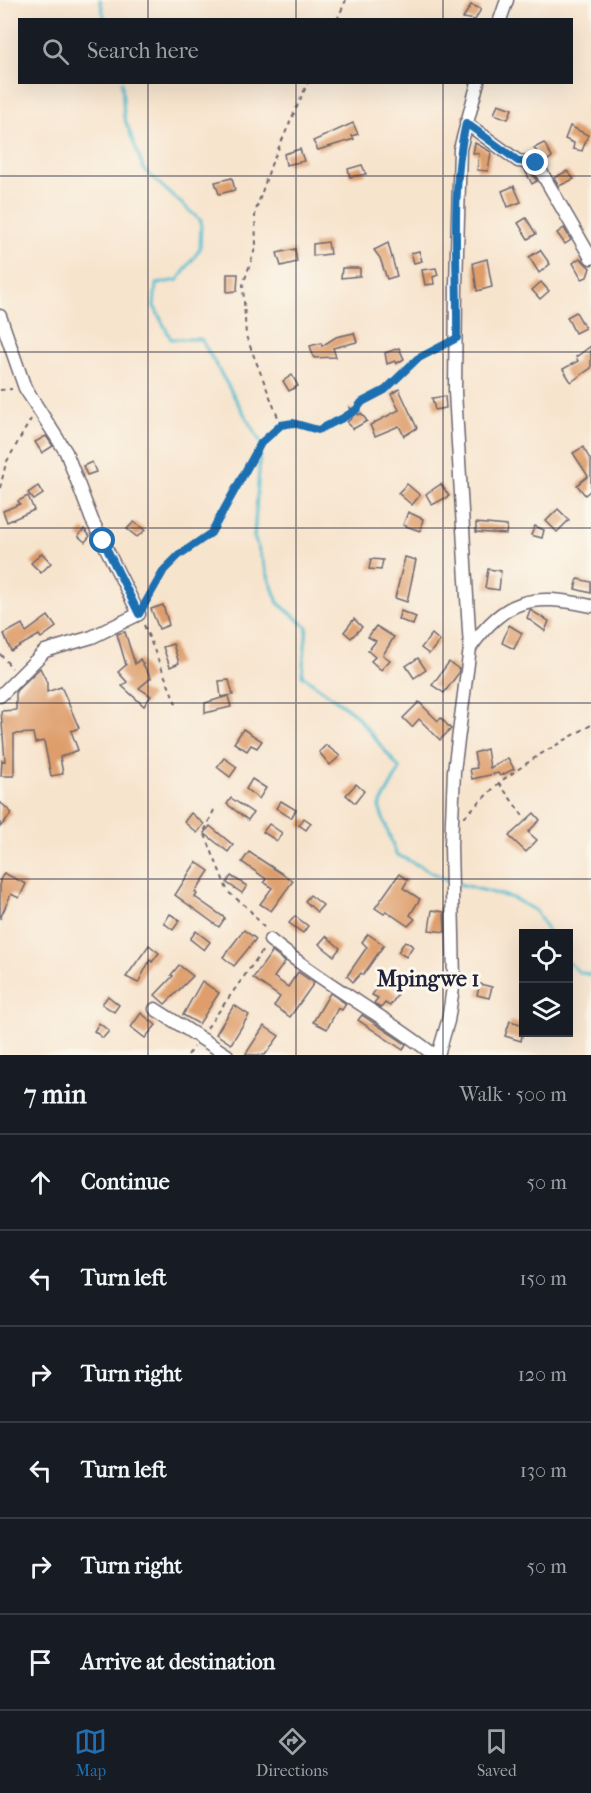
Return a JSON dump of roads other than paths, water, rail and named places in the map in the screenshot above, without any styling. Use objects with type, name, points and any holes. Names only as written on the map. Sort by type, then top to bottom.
[{"type":"street","points":[[501,18],[507,0]]},
{"type":"street","points":[[270,940],[305,968],[368,1007],[436,1055],[448,1021],[454,981],[452,826],[454,771],[470,648],[455,392],[460,149],[476,84]]},
{"type":"street","points":[[466,123],[518,161],[536,163],[591,258]]},
{"type":"street","points":[[0,316],[25,388],[66,453],[92,520],[139,614],[92,637],[45,651],[0,696]]},
{"type":"street","points":[[470,648],[483,630],[497,617],[512,606],[525,601],[569,601],[591,606]]},
{"type":"street","points":[[155,1009],[227,1055]]},
{"type":"waterway","points":[[100,0],[104,18]]},
{"type":"waterway","points":[[122,84],[124,117],[144,170],[201,221],[200,249],[178,280],[156,284],[154,306],[171,339],[201,339],[261,443],[254,537],[278,603],[307,627],[302,675],[354,713],[400,769],[379,807],[396,854],[449,881]]},
{"type":"waterway","points":[[455,883],[513,898],[536,911],[547,929]]},
{"type":"waterway","points":[[573,967],[579,972],[591,975]]},
{"type":"district","name":"Mpingwe 1","points":[[428,978]]}]
